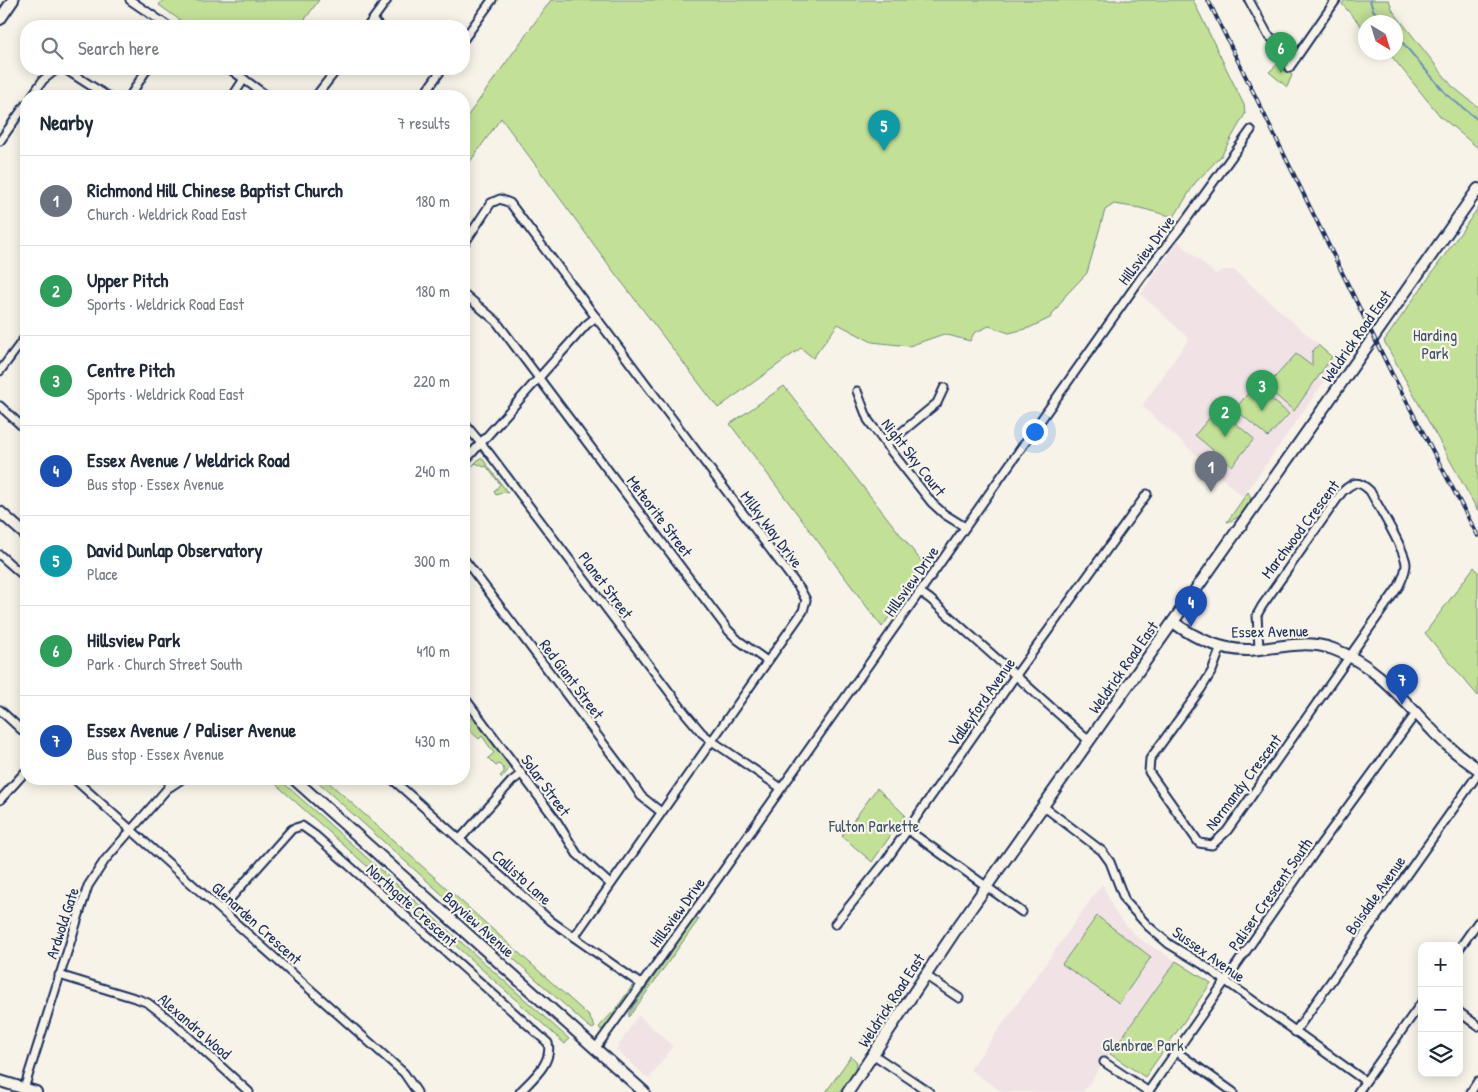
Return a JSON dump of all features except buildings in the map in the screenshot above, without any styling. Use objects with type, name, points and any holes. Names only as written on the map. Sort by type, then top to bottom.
[{"type":"street","points":[[0,19],[13,0]]},
{"type":"street","points":[[130,0],[159,20]]},
{"type":"street","points":[[372,20],[387,0]]},
{"type":"street","points":[[470,31],[492,0]]},
{"type":"street","points":[[1249,0],[1268,35],[1296,58]]},
{"type":"street","points":[[1289,68],[1336,0]]},
{"type":"street","points":[[36,90],[49,75]]},
{"type":"street","points":[[75,75],[97,90]]},
{"type":"street","points":[[134,90],[143,75]]},
{"type":"street","points":[[238,75],[259,90]]},
{"type":"street","points":[[321,90],[332,75]]},
{"type":"street","points":[[427,90],[438,75]]},
{"type":"street","points":[[237,90],[244,79]]},
{"type":"street","points":[[0,141],[20,113]]},
{"type":"street","name":"Hillsview Drive","points":[[595,1049],[1141,278],[1181,228],[1251,130]]},
{"type":"street","name":"Weldrick Road East","points":[[848,1092],[986,887],[1478,189]]},
{"type":"street","name":"Milky Way Drive","points":[[470,235],[491,204],[500,199],[510,203],[804,594],[806,600],[803,610],[574,937]]},
{"type":"street","name":"Meteorite Street","points":[[470,299],[496,322],[728,630],[738,640],[767,661]]},
{"type":"street","points":[[470,455],[586,325],[596,317]]},
{"type":"street","points":[[0,371],[20,344]]},
{"type":"street","points":[[886,445],[938,403],[944,388]]},
{"type":"street","name":"Night Sky Court","points":[[857,391],[868,420],[932,503],[965,527]]},
{"type":"street","points":[[0,406],[20,424]]},
{"type":"street","points":[[470,430],[481,443]]},
{"type":"street","name":"Planet Street","points":[[481,443],[702,733],[781,788]]},
{"type":"street","name":"Marchwood Crescent","points":[[1259,648],[1257,616],[1262,606],[1342,492],[1351,484],[1358,483],[1364,485],[1370,491],[1402,551],[1406,564],[1404,576],[1399,586],[1350,656]]},
{"type":"street","name":"Valleyford Avenue","points":[[835,924],[885,862],[1147,494]]},
{"type":"street","points":[[0,512],[20,530]]},
{"type":"street","points":[[0,555],[20,573]]},
{"type":"street","name":"Red Giant Street","points":[[470,567],[625,772],[637,792],[661,812]]},
{"type":"street","points":[[920,592],[1089,741]]},
{"type":"street","name":"Essex Avenue","points":[[1173,622],[1198,639],[1221,647],[1249,650],[1284,645],[1312,644],[1331,648],[1350,656],[1388,683],[1445,743],[1478,769]]},
{"type":"street","name":"Normandy Crescent","points":[[1221,647],[1212,671],[1201,690],[1154,751],[1149,765],[1149,772],[1199,842],[1205,845],[1212,845],[1227,830],[1350,656]]},
{"type":"street","name":"Solar Street","points":[[470,706],[556,820],[577,854],[610,884]]},
{"type":"street","points":[[0,710],[20,728]]},
{"type":"street","name":"Paliser Crescent South","points":[[1148,1092],[1416,712]]},
{"type":"street","points":[[460,839],[512,781],[521,774]]},
{"type":"street","name":"Boisdale Avenue","points":[[1295,1032],[1478,774]]},
{"type":"street","points":[[0,800],[20,778]]},
{"type":"street","name":"Glenarden Crescent","points":[[81,785],[404,1073],[417,1092]]},
{"type":"street","name":"Ardwold Gate","points":[[24,1090],[88,886],[106,860],[169,785]]},
{"type":"street","name":"Ardwold Gate","points":[[167,789],[173,785]]},
{"type":"street","name":"Bayview Avenue","points":[[301,785],[644,1092]]},
{"type":"street","name":"Callisto Lane","points":[[403,785],[551,921],[642,985]]},
{"type":"street","name":"Sussex Avenue","points":[[1044,806],[1102,851],[1110,862],[1125,901],[1148,926],[1169,944],[1202,964],[1365,1081]]},
{"type":"street","name":"Northgate Crescent","points":[[221,909],[292,829],[302,826],[307,829],[548,1043],[549,1054],[544,1064],[520,1092]]},
{"type":"street","points":[[908,830],[1022,912]]},
{"type":"street","points":[[1463,943],[1478,922]]},
{"type":"street","points":[[925,975],[958,998]]},
{"type":"street","name":"Alexandra Wood","points":[[59,976],[148,1003],[169,1019],[249,1092]]},
{"type":"street","points":[[1358,1092],[1418,1008]]},
{"type":"street","points":[[1463,1015],[1478,1026]]},
{"type":"street","points":[[1177,1052],[1233,1092]]},
{"type":"street","points":[[874,1055],[929,1092]]},
{"type":"street","points":[[1104,1062],[1148,1092]]},
{"type":"street","points":[[0,1081],[24,1090],[36,1092]]},
{"type":"street","points":[[1470,1092],[1478,1081]]},
{"type":"shaded area","points":[[1178,241],[1215,274],[1223,270],[1234,270],[1338,362],[1243,497],[1142,406],[1189,339],[1141,294]]},
{"type":"shaded area","points":[[1102,884],[1117,915],[1138,938],[1176,961],[1083,1092],[1003,1092],[970,1070]]},
{"type":"shaded area","points":[[638,1015],[673,1046],[649,1079],[616,1050]]},
{"type":"green space","points":[[163,0],[319,0],[304,20],[180,20],[159,5]]},
{"type":"green space","points":[[551,0],[1193,0],[1244,105],[1245,114],[1221,156],[1195,183],[1174,217],[1140,208],[1114,204],[1105,210],[1087,273],[1066,295],[1050,318],[1029,328],[1009,333],[989,326],[974,333],[970,341],[944,334],[909,346],[872,342],[838,324],[813,358],[801,348],[718,408],[614,272],[501,118],[470,162],[470,113]]},
{"type":"green space","points":[[1345,0],[1389,0],[1396,15],[1358,15],[1358,22],[1342,4]]},
{"type":"green space","points":[[1403,24],[1452,86],[1478,107],[1478,148],[1440,116],[1395,60],[1403,60]]},
{"type":"green space","points":[[1280,62],[1292,75],[1287,87],[1269,72]]},
{"type":"green space","name":"Harding Park","points":[[1478,208],[1478,511],[1384,341]]},
{"type":"green space","points":[[1318,345],[1332,357],[1294,411],[1266,387],[1296,354],[1312,366],[1312,352]]},
{"type":"green space","points":[[1255,385],[1289,414],[1268,437],[1235,409]]},
{"type":"green space","points":[[784,386],[925,566],[882,627],[730,424]]},
{"type":"green space","points":[[1218,408],[1254,439],[1232,466],[1195,435]]},
{"type":"green space","points":[[482,458],[508,493],[504,492],[496,495],[494,492],[500,484],[486,466],[484,467],[476,463],[472,466]]},
{"type":"green space","points":[[1248,492],[1250,502],[1245,511],[1237,518],[1227,522]]},
{"type":"green space","points":[[1474,567],[1478,572],[1478,696],[1425,633]]},
{"type":"green space","points":[[472,717],[510,767],[502,778],[500,776],[504,769],[499,764],[496,766],[488,758],[494,753],[482,736],[479,739],[470,731],[470,719]]},
{"type":"green space","points":[[277,785],[286,785],[569,1039],[565,1044]]},
{"type":"green space","points":[[321,785],[332,785],[588,1015],[595,1027],[593,1029]]},
{"type":"green space","name":"Fulton Parkette","points":[[877,788],[905,815],[872,862],[842,836]]},
{"type":"green space","points":[[1097,916],[1151,957],[1119,1003],[1062,964]]},
{"type":"green space","points":[[694,919],[699,919],[629,1017],[629,1013]]},
{"type":"green space","name":"Glenbrae Park","points":[[1176,961],[1211,983],[1145,1077],[1110,1054]]},
{"type":"green space","points":[[632,986],[631,993],[608,1025],[601,1030],[599,1027],[616,1009]]},
{"type":"green space","points":[[895,993],[903,999],[893,1011],[887,1011],[884,1009]]},
{"type":"green space","points":[[880,1015],[885,1019],[883,1030],[873,1043],[866,1045],[861,1042]]},
{"type":"green space","points":[[851,1056],[857,1062],[855,1071],[840,1092],[826,1092]]},
{"type":"waterway","points":[[1370,0],[1373,10],[1378,15]]},
{"type":"waterway","points":[[1403,43],[1447,95],[1478,120]]},
{"type":"railway","points":[[1208,0],[1392,374],[1478,536]]},
{"type":"place","name":"Hillsview Park","points":[[1281,73]]},
{"type":"place","name":"David Dunlap Observatory","points":[[884,151]]},
{"type":"place","name":"Centre Pitch","points":[[1262,411]]},
{"type":"place","name":"Upper Pitch","points":[[1225,437]]},
{"type":"place","name":"Richmond Hill Chinese Baptist Church","points":[[1211,492]]},
{"type":"place","name":"Essex Avenue / Weldrick Road","points":[[1191,627]]},
{"type":"place","name":"Essex Avenue / Paliser Avenue","points":[[1402,705]]}]
